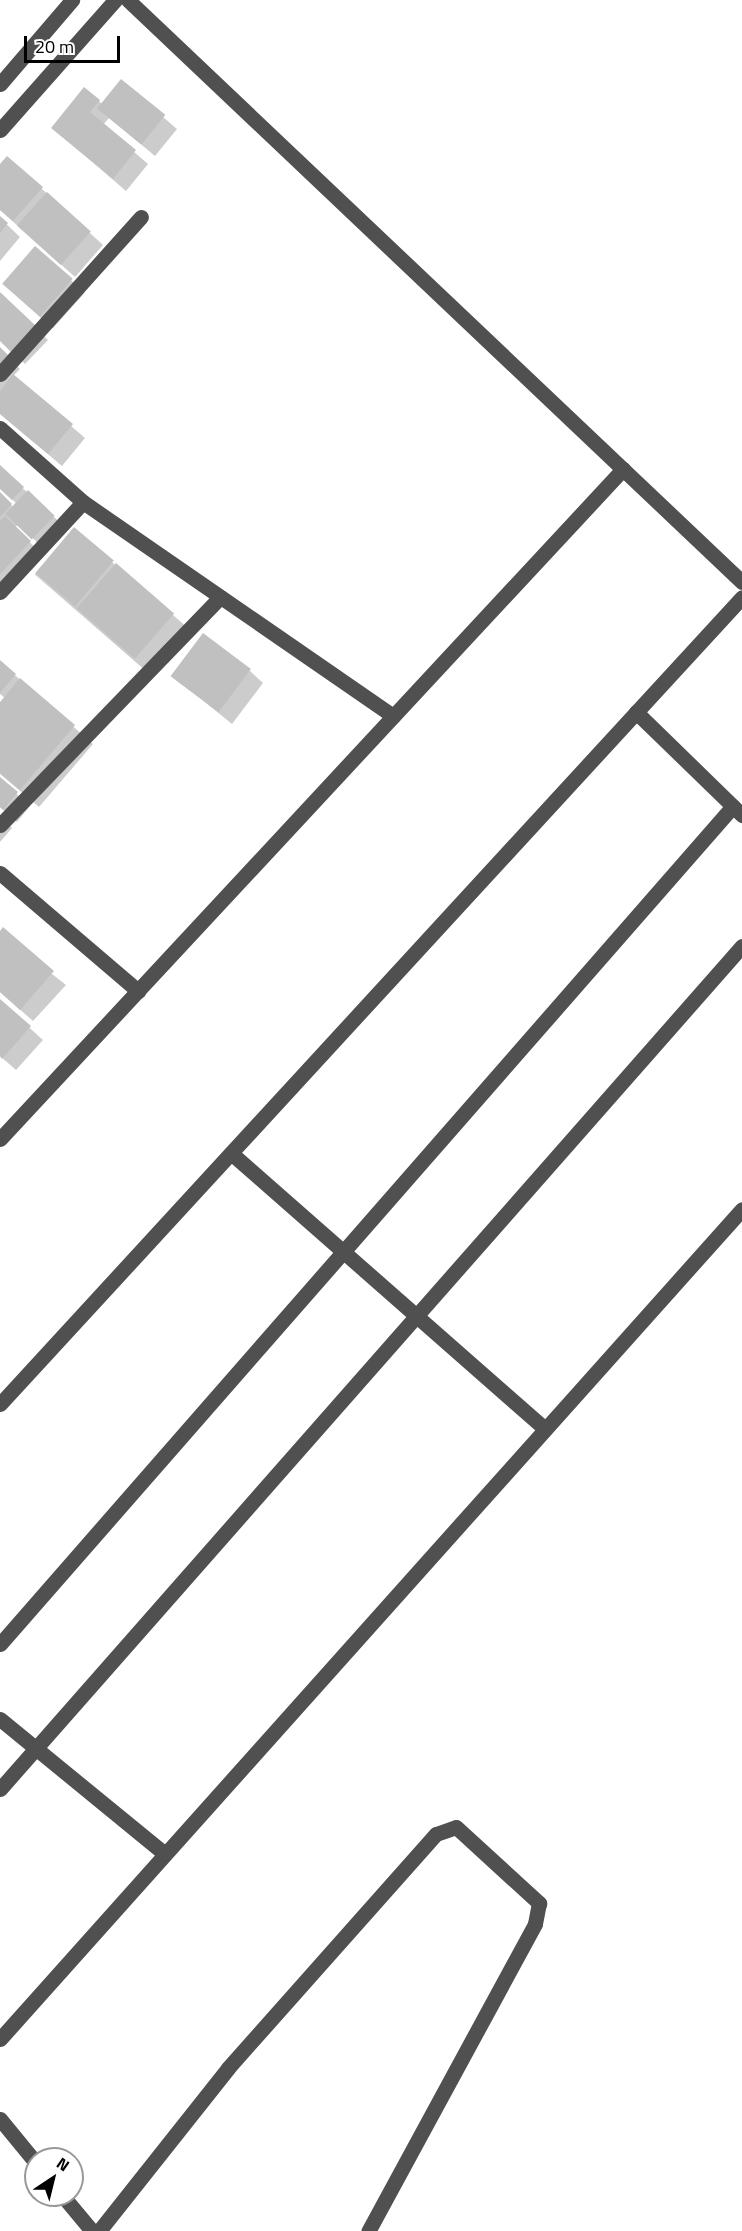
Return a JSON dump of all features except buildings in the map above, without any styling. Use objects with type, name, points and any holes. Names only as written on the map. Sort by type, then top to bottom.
[{"type":"street","points":[[0,84],[72,0]]},
{"type":"street","points":[[0,130],[115,0]]},
{"type":"street","points":[[128,0],[742,582]]},
{"type":"street","points":[[0,374],[141,218]]},
{"type":"street","points":[[0,428],[83,502],[393,716]]},
{"type":"street","points":[[0,1139],[623,469]]},
{"type":"street","points":[[0,592],[83,502]]},
{"type":"street","points":[[0,825],[220,597]]},
{"type":"street","points":[[0,1404],[742,597]]},
{"type":"street","points":[[0,1644],[344,1252],[737,811],[636,712]]},
{"type":"street","points":[[0,873],[138,991]]},
{"type":"street","points":[[0,1789],[742,945]]},
{"type":"street","points":[[231,1153],[545,1429]]},
{"type":"street","points":[[0,2039],[742,1209]]},
{"type":"street","points":[[0,1719],[165,1854]]},
{"type":"street","points":[[99,2231],[236,2059],[436,1834],[456,1827],[539,1903],[534,1924],[368,2231]]},
{"type":"street","points":[[0,2119],[24,2148]]},
{"type":"street","points":[[72,2207],[92,2231]]}]
